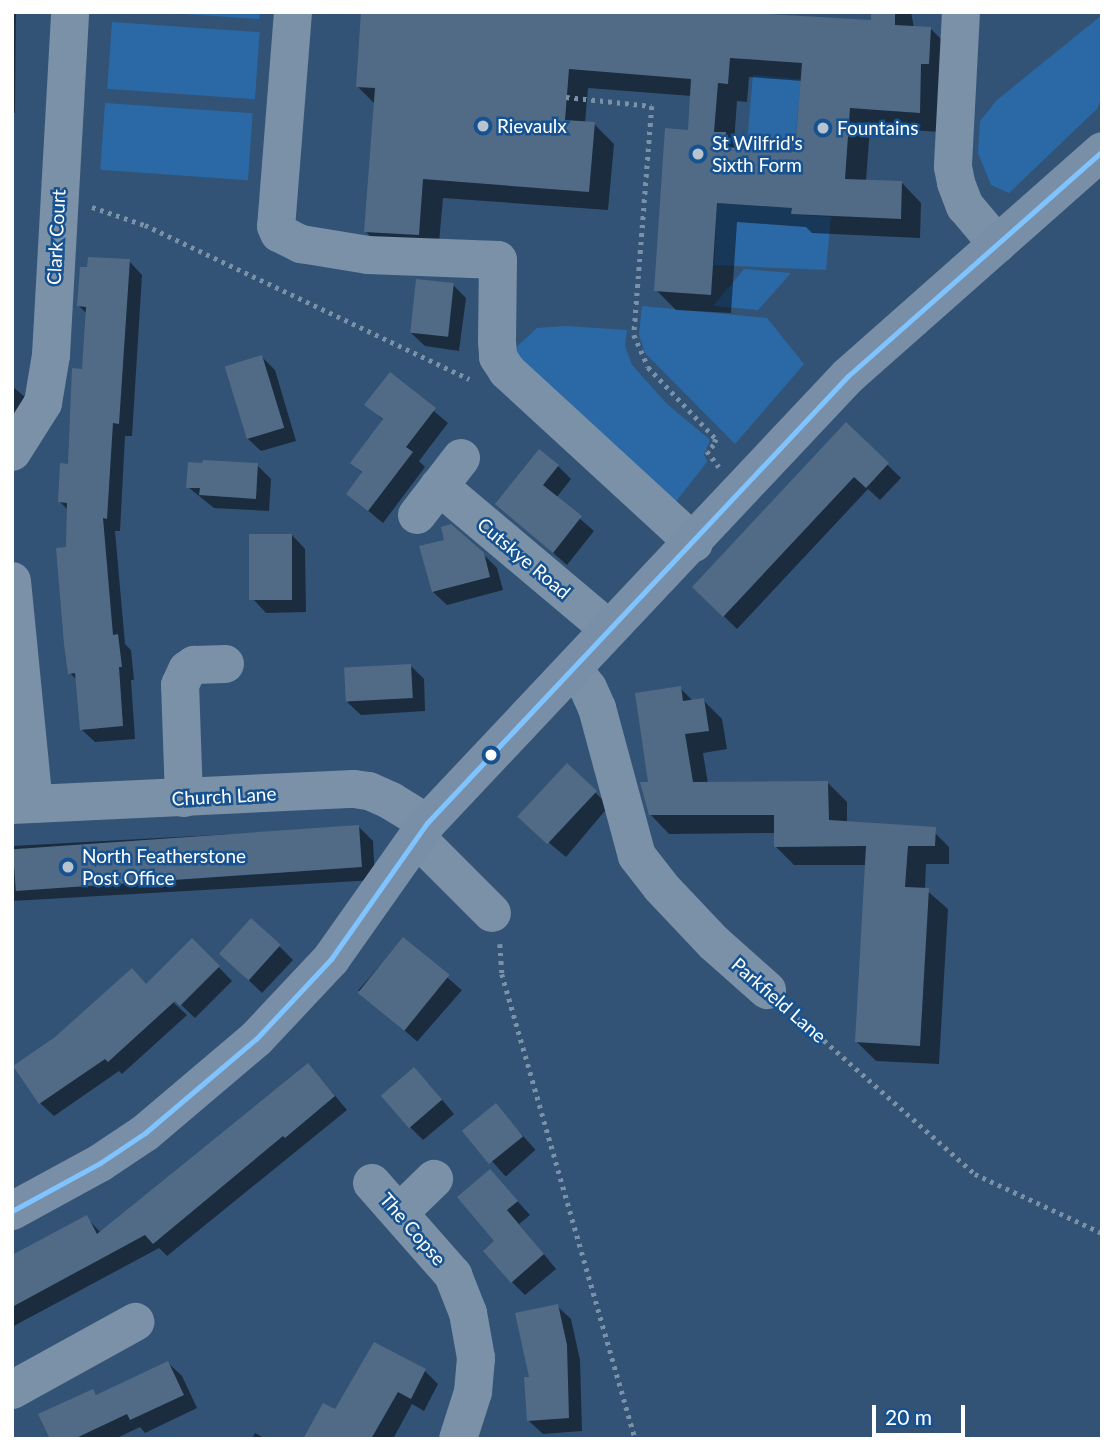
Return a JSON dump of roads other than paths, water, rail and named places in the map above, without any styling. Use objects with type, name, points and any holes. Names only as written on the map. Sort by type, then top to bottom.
[{"type":"main road","points":[[12,1211],[100,1163],[145,1133],[256,1039],[331,959],[422,831],[848,376],[1102,151]]},
{"type":"street","name":"Clark Court","points":[[12,452],[43,403],[51,355],[70,12]]},
{"type":"street","points":[[293,12],[276,226],[279,233],[301,244],[368,255],[498,260],[498,357],[507,371],[694,543]]},
{"type":"street","points":[[961,12],[954,155],[956,183],[965,205],[997,244]]},
{"type":"street","name":"Cutskye Road","points":[[439,486],[609,629]]},
{"type":"street","points":[[12,581],[23,805]]},
{"type":"street","points":[[184,797],[180,685],[187,670],[194,665],[225,664]]},
{"type":"street","name":"Parkfield Lane","points":[[573,669],[588,688],[597,708],[637,856],[661,887],[714,943],[767,990]]},
{"type":"street","name":"Church Lane","points":[[23,805],[354,789],[369,791],[391,801],[422,831],[492,913]]},
{"type":"street","points":[[399,1213],[434,1179]]},
{"type":"street","name":"The Copse","points":[[372,1183],[453,1275],[468,1313],[476,1358],[473,1392],[458,1439]]},
{"type":"street","points":[[12,1390],[135,1322]]},
{"type":"place","name":"Rievaulx","points":[[483,126]]},
{"type":"place","name":"Fountains","points":[[823,128]]},
{"type":"place","name":"St Wilfrid's Sixth Form","points":[[698,154]]},
{"type":"place","name":"North Featherstone Post Office","points":[[68,867]]}]
